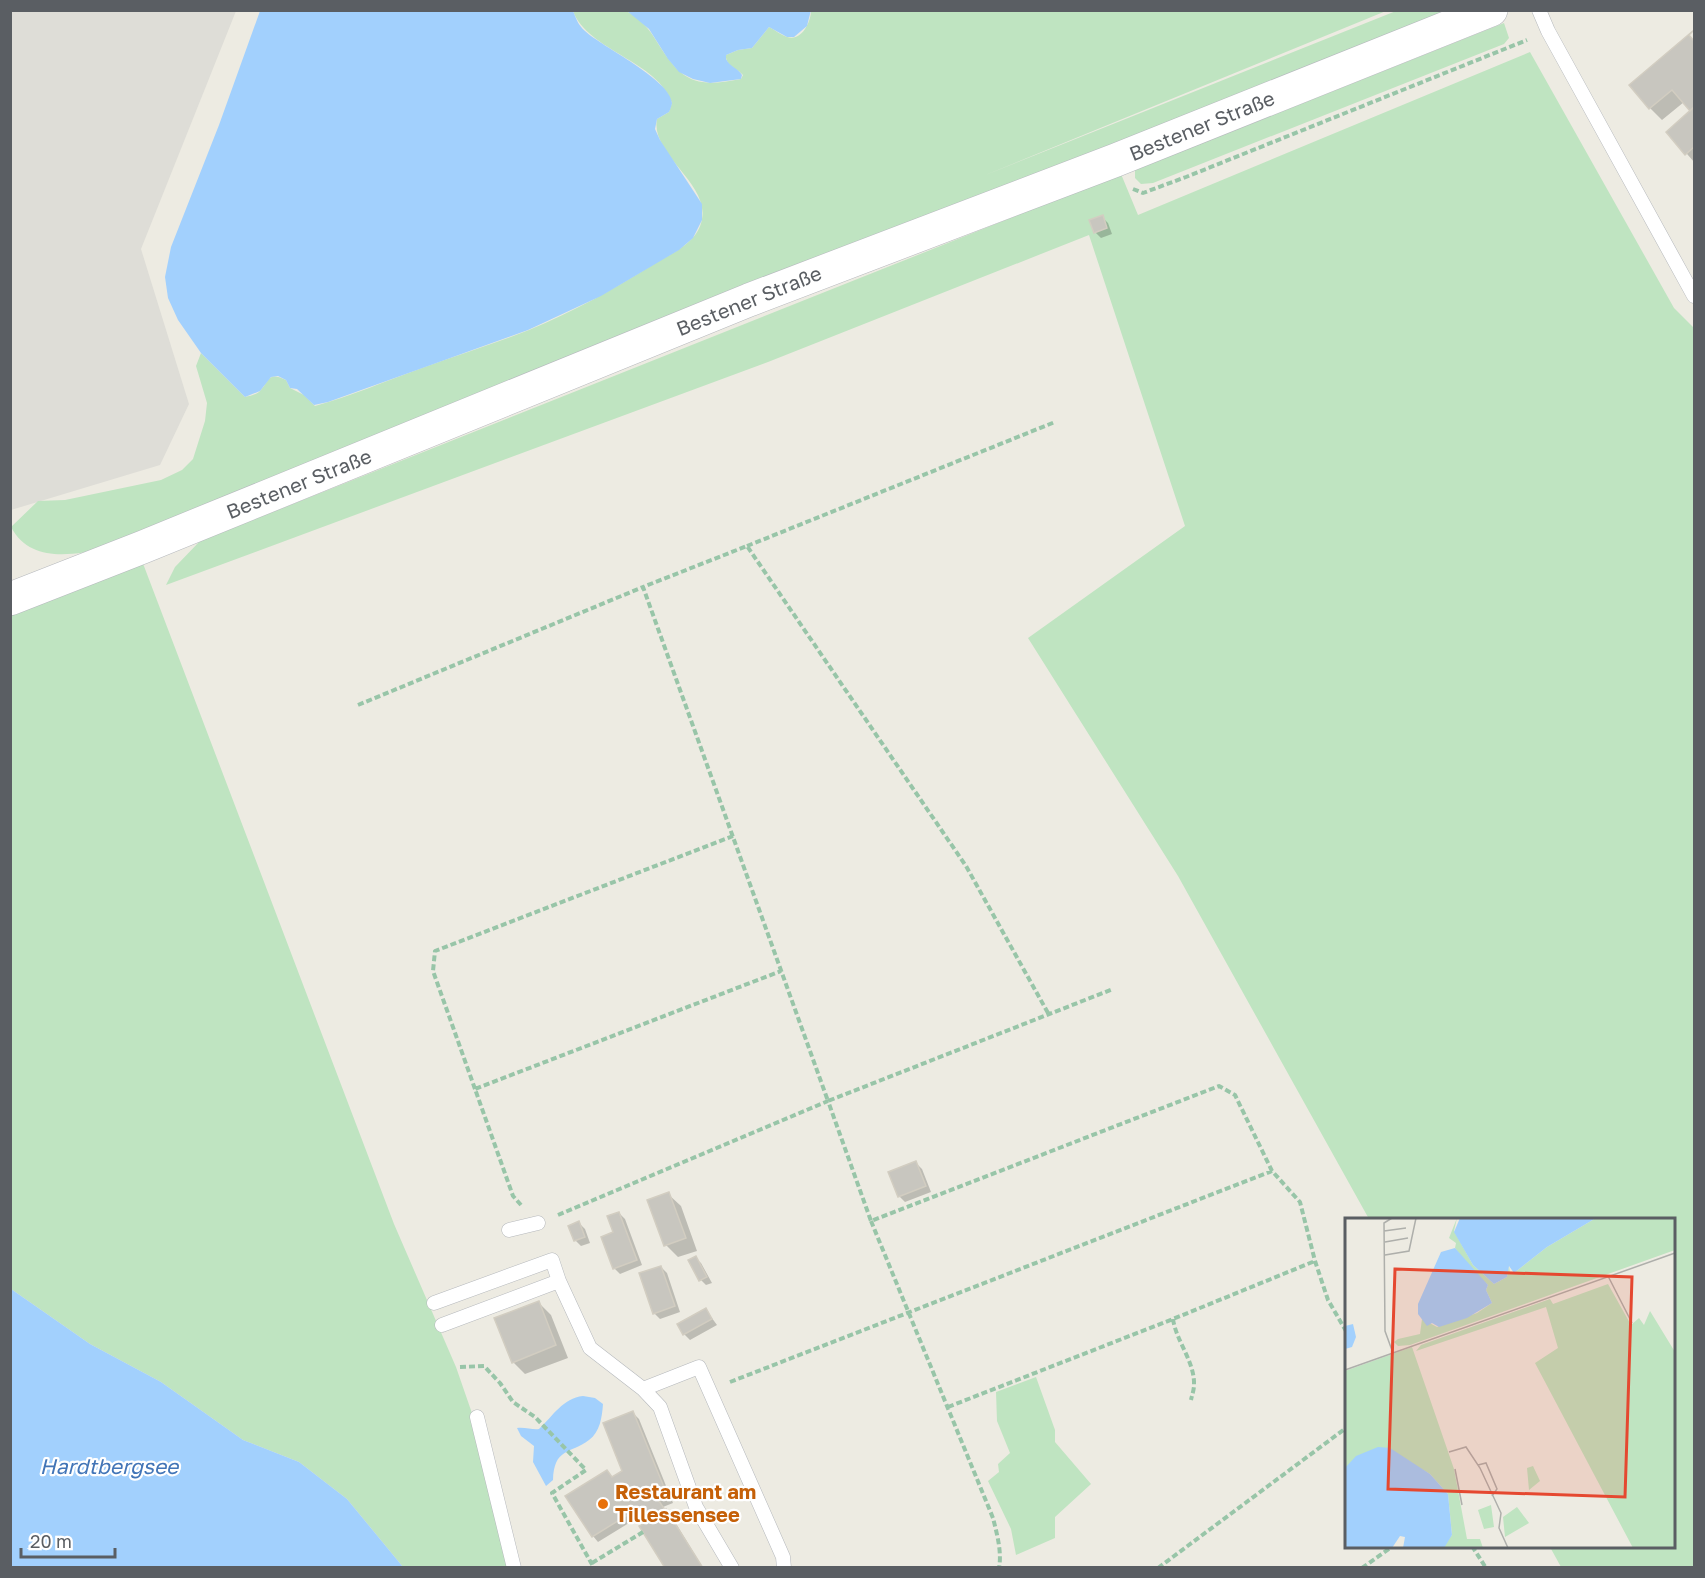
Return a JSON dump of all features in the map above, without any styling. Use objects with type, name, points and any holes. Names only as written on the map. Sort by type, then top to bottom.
[{"type":"street","name":"Bestener Straße","points":[[10,599],[749,300],[1104,165],[1491,10]]},
{"type":"lane","points":[[1539,10],[1548,31],[1695,296]]},
{"type":"lane","points":[[509,1230],[538,1223]]},
{"type":"lane","points":[[434,1303],[552,1260],[559,1281],[590,1348],[643,1389],[660,1407],[696,1507],[732,1568]]},
{"type":"lane","points":[[442,1325],[559,1281]]},
{"type":"lane","points":[[643,1389],[699,1367],[783,1557],[784,1568]]},
{"type":"lane","points":[[477,1417],[514,1568]]},
{"type":"path","points":[[358,705],[643,587],[1055,422]]},
{"type":"path","points":[[747,546],[966,866],[1048,1013]]},
{"type":"path","points":[[643,587],[871,1221],[993,1518],[998,1538],[999,1568]]},
{"type":"path","points":[[733,836],[435,951],[433,971],[513,1196],[538,1223],[828,1101],[1113,988]]},
{"type":"path","points":[[475,1089],[781,970]]},
{"type":"path","points":[[871,1221],[1219,1086],[1235,1095],[1272,1171],[1300,1202],[1328,1300],[1345,1328]]},
{"type":"path","points":[[709,1390],[1272,1171]]},
{"type":"path","points":[[948,1407],[1173,1320],[1315,1261]]},
{"type":"path","points":[[1173,1320],[1174,1328],[1190,1364],[1194,1384],[1191,1400]]},
{"type":"path","points":[[460,1367],[484,1366],[513,1402],[535,1417],[586,1470],[552,1493],[593,1565],[643,1532]]},
{"type":"path","points":[[1158,1568],[1345,1429]]},
{"type":"path","points":[[1362,1568],[1390,1548]]},
{"type":"path","points":[[1473,1548],[1486,1568]]},
{"type":"shaded area","points":[[11,11],[236,11],[141,249],[189,404],[160,465],[11,510]]},
{"type":"green space","points":[[573,11],[628,12],[651,33],[682,74],[701,82],[712,83],[741,79],[743,75],[727,62],[726,55],[752,48],[769,27],[787,37],[792,38],[801,34],[805,30],[811,11],[1386,11],[983,176],[1396,11],[1464,11],[105,549],[52,554],[29,546],[19,539],[11,527],[38,501],[65,500],[161,480],[182,470],[193,459],[205,421],[207,403],[196,366],[201,353],[245,397],[259,392],[270,378],[280,377],[286,380],[290,388],[304,395],[315,406],[545,323],[608,291],[690,241],[700,227],[702,206],[697,193],[670,157],[657,132],[657,119],[669,112],[672,103],[664,89],[653,77],[593,36],[581,25]]},
{"type":"green space","points":[[1504,23],[1509,38],[1504,44],[1153,183],[1141,184],[1135,178],[1135,170]]},
{"type":"green space","points":[[1530,52],[1674,308],[1694,328],[1694,1567],[1561,1567],[1551,1548],[1675,1548],[1675,1218],[1368,1218],[1178,876],[1028,638],[1185,526],[1089,235],[768,362],[166,585],[175,567],[200,541],[1121,174],[1138,215]]},
{"type":"green space","points":[[139,553],[394,1224],[456,1367],[474,1419],[508,1567],[403,1567],[347,1499],[299,1462],[243,1440],[161,1382],[90,1344],[11,1289],[11,605]]},
{"type":"green space","points":[[1036,1377],[1055,1430],[1055,1442],[1091,1484],[1055,1517],[1055,1538],[1016,1555],[1011,1529],[988,1481],[999,1472],[998,1464],[1010,1453],[997,1421],[996,1392]]},
{"type":"water","points":[[811,10],[807,26],[794,37],[787,37],[769,27],[752,48],[726,55],[728,62],[742,75],[741,79],[710,83],[693,79],[679,72],[649,29],[627,11]]},
{"type":"water","points":[[260,11],[573,11],[585,31],[648,74],[668,94],[672,103],[670,110],[657,119],[655,129],[702,204],[702,220],[693,238],[679,250],[601,296],[528,330],[328,402],[314,405],[297,389],[290,388],[286,380],[278,376],[271,377],[260,391],[245,397],[201,353],[178,320],[168,298],[165,277],[171,247],[219,125]]},
{"type":"water","name":"Hardtbergsee","points":[[11,1289],[90,1344],[161,1382],[243,1440],[299,1462],[347,1499],[403,1567],[11,1567]]},
{"type":"water","points":[[583,1396],[595,1398],[603,1404],[598,1429],[589,1440],[560,1457],[556,1462],[553,1480],[546,1486],[533,1462],[534,1446],[521,1436],[517,1428],[539,1429],[564,1404]]},
{"type":"building","points":[[1694,30],[1689,35],[1694,41],[1694,107],[1690,111],[1672,90],[1649,109],[1629,85]]},
{"type":"building","points":[[1694,107],[1694,147],[1685,155],[1666,132]]},
{"type":"building","points":[[1103,215],[1107,228],[1094,233],[1089,220]]},
{"type":"building","points":[[916,1161],[926,1186],[898,1197],[888,1172]]},
{"type":"building","points":[[669,1192],[686,1238],[664,1246],[647,1200]]},
{"type":"building","points":[[619,1212],[637,1260],[613,1269],[601,1237],[613,1232],[607,1216]]},
{"type":"building","points":[[579,1221],[585,1237],[574,1241],[568,1226]]},
{"type":"building","points":[[696,1256],[707,1277],[699,1281],[688,1260]]},
{"type":"building","points":[[661,1266],[675,1306],[653,1314],[639,1273]]},
{"type":"building","points":[[539,1301],[556,1345],[512,1363],[494,1318]]},
{"type":"building","points":[[706,1308],[712,1319],[683,1335],[677,1324]]},
{"type":"building","points":[[633,1411],[668,1497],[659,1501],[703,1568],[665,1568],[639,1526],[645,1523],[637,1509],[592,1537],[565,1496],[607,1470],[612,1477],[622,1471],[603,1423]]},
{"type":"place","name":"Restaurant am Tillessensee","points":[[603,1504]]}]
